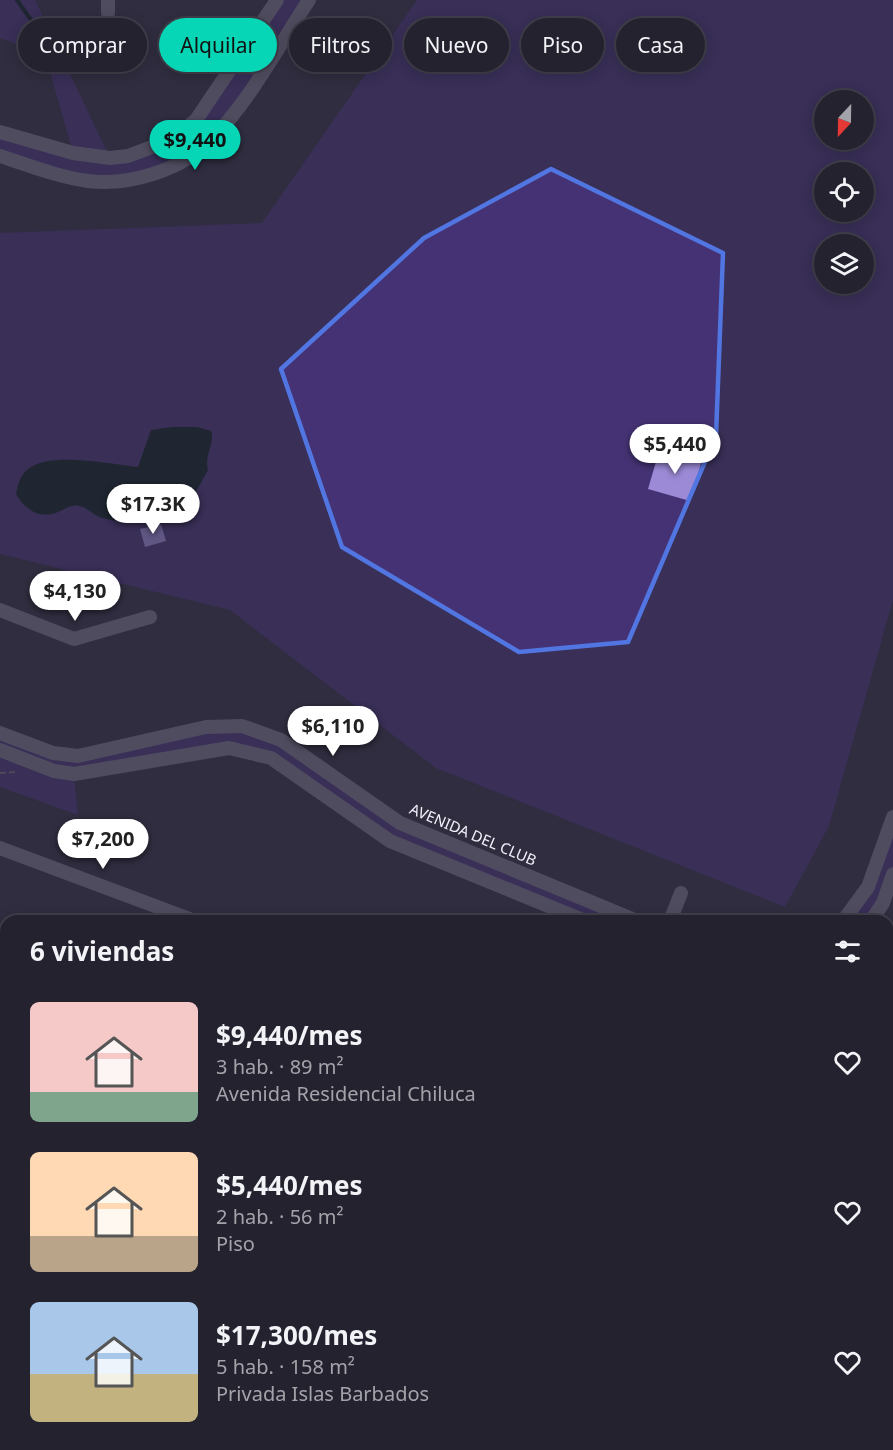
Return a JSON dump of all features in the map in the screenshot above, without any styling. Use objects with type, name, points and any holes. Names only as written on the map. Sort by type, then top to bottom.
[{"type":"street","points":[[0,132],[74,153],[110,158],[128,156],[173,139],[196,120],[278,0]]},
{"type":"street","points":[[0,156],[66,177],[89,181],[141,177],[170,168],[212,139],[240,104],[309,0]]},
{"type":"street","points":[[0,610],[74,639],[150,617]]},
{"type":"street","name":"AVENIDA DEL CLUB","points":[[0,733],[53,753],[78,756],[206,726],[242,726],[281,740],[400,823],[622,915]]},
{"type":"street","points":[[28,761],[33,745]]},
{"type":"street","points":[[0,750],[54,771],[74,774],[229,748],[271,758],[390,842],[570,915]]},
{"type":"street","points":[[847,915],[868,887],[893,817]]},
{"type":"street","points":[[0,848],[179,915]]},
{"type":"street","points":[[878,915],[893,874]]},
{"type":"street","points":[[672,915],[681,893]]},
{"type":"street","points":[[875,915],[883,903]]},
{"type":"highlighted area","points":[[551,169],[723,253],[716,436],[628,642],[519,652],[342,547],[281,369],[424,238]]},
{"type":"shaded area","points":[[0,0],[35,0],[44,18],[18,18],[18,44],[0,38]]},
{"type":"shaded area","points":[[277,0],[310,0],[298,18],[289,18],[289,31],[277,49],[277,18],[265,18]]},
{"type":"shaded area","points":[[417,0],[893,0],[893,600],[829,826],[785,907],[436,768],[230,610],[0,554],[0,233],[262,223],[367,72],[392,72],[392,36],[404,19],[404,72],[509,72],[509,18],[404,18]]},
{"type":"shaded area","points":[[50,72],[69,72],[110,158],[129,156],[196,120],[228,72],[262,72],[240,104],[192,155],[113,181],[0,156],[0,132],[73,153]]},
{"type":"shaded area","points":[[197,427],[211,431],[212,436],[207,459],[208,470],[183,511],[173,519],[147,523],[115,521],[99,517],[85,508],[76,506],[45,515],[33,512],[16,494],[25,471],[50,461],[81,460],[138,467],[151,430]]},
{"type":"shaded area","points":[[206,727],[281,740],[400,823],[622,915],[570,915],[390,841],[271,758],[229,748],[74,775],[78,815],[0,787],[0,733],[78,756]]},
{"type":"shaded area","points":[[893,817],[893,874],[878,915],[847,915],[868,887]]},
{"type":"building","points":[[660,448],[702,460],[690,501],[648,489]]},
{"type":"building","points":[[161,524],[166,541],[145,547],[140,529]]},
{"type":"waterway","points":[[17,0],[30,18]]}]
